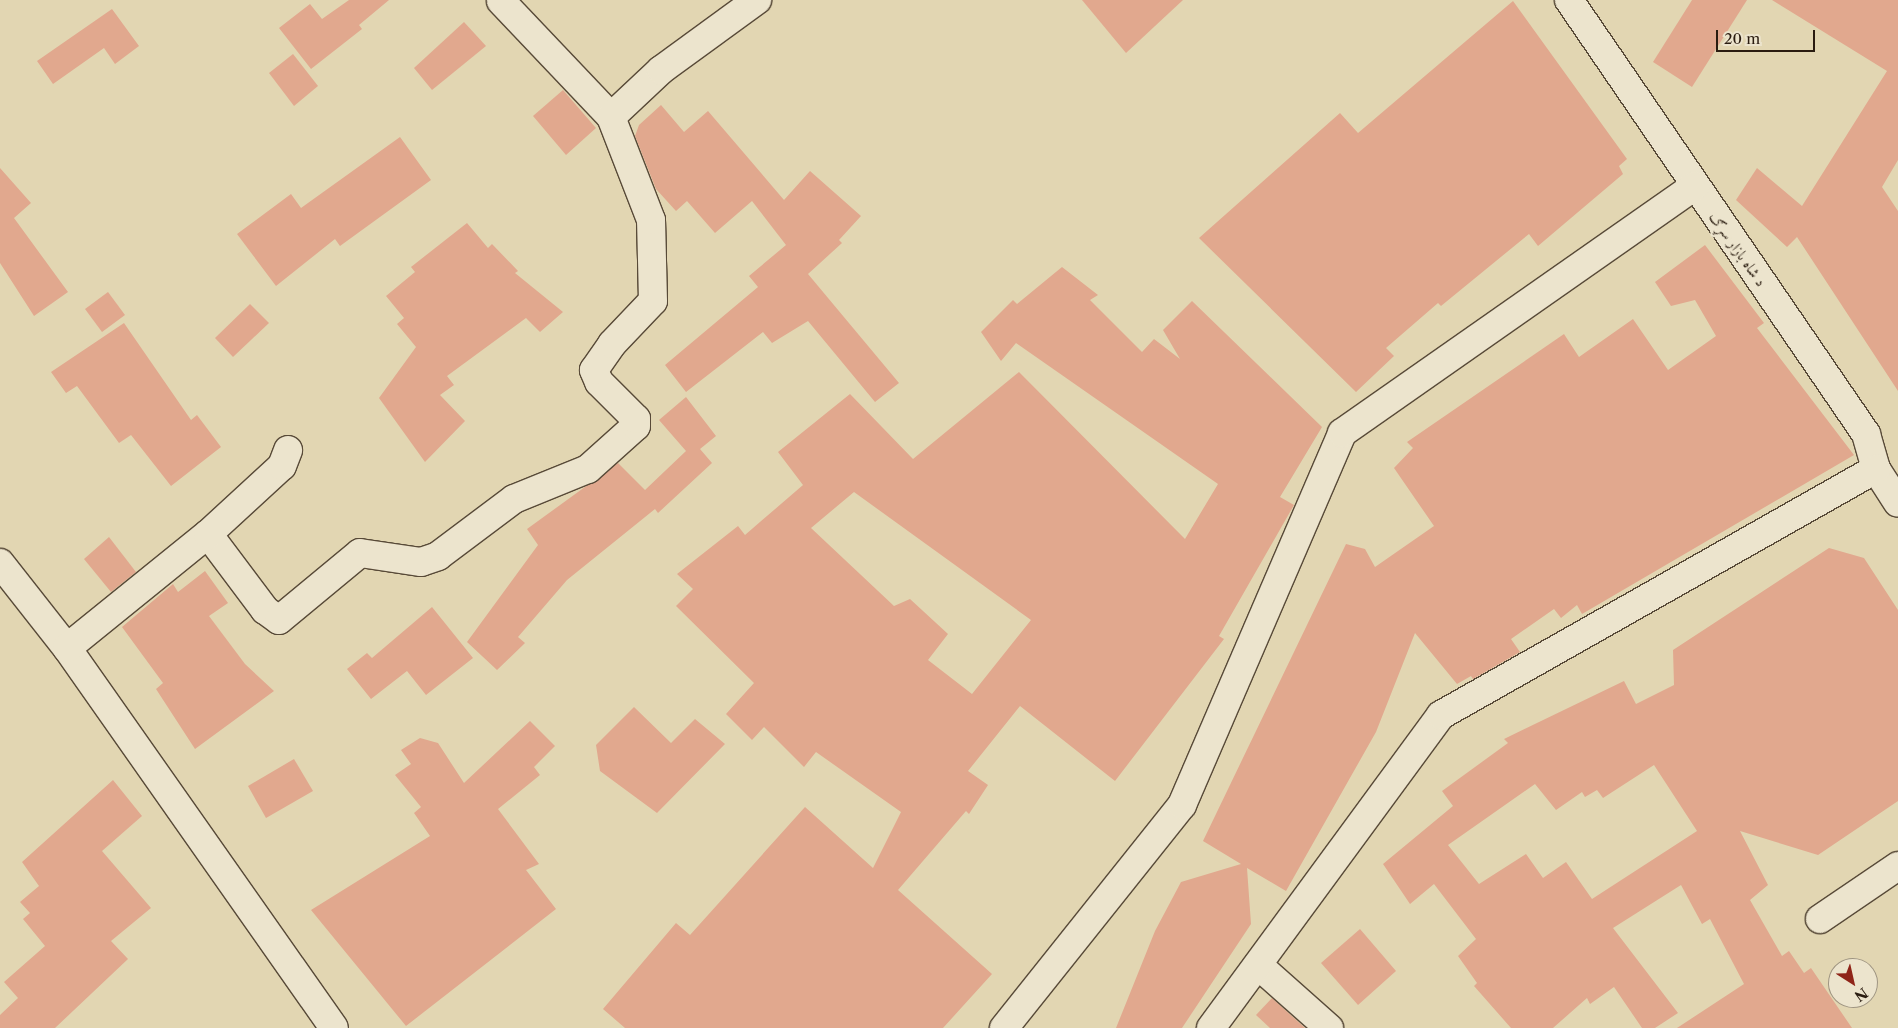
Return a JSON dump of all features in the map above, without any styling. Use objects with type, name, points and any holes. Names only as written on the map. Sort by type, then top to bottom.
[{"type":"street","points":[[611,117],[661,70],[757,0]]},
{"type":"street","name":"د شاه بازار سړګ","points":[[1569,0],[1866,434],[1876,469],[1898,503]]},
{"type":"street","points":[[208,534],[265,610],[279,620],[360,553],[421,562],[438,556],[514,499],[588,469],[636,426],[636,419],[599,382],[594,370],[612,344],[653,301],[651,220],[611,117],[501,1]]},
{"type":"street","points":[[1004,1028],[1182,805],[1342,433],[1695,186]]},
{"type":"street","points":[[67,648],[208,534],[282,466],[288,450]]},
{"type":"street","points":[[1211,1028],[1441,715],[1876,469]]},
{"type":"street","points":[[0,563],[67,648],[334,1028]]},
{"type":"street","points":[[1820,919],[1898,866]]},
{"type":"street","points":[[1258,965],[1325,1027]]},
{"type":"building","points":[[349,0],[389,0],[359,25],[362,29],[311,69],[279,28],[310,4],[322,19]]},
{"type":"building","points":[[1082,0],[1183,0],[1126,53]]},
{"type":"building","points":[[1692,0],[1747,0],[1692,87],[1653,62]]},
{"type":"building","points":[[1772,0],[1898,0],[1898,160],[1882,187],[1898,211],[1898,391],[1797,237],[1787,247],[1736,200],[1757,168],[1802,206],[1887,71]]},
{"type":"building","points":[[1513,1],[1627,159],[1619,166],[1623,174],[1538,246],[1529,234],[1441,306],[1438,303],[1386,348],[1394,356],[1356,392],[1199,238],[1340,113],[1358,133]]},
{"type":"building","points":[[112,9],[139,46],[115,64],[104,48],[53,84],[37,61]]},
{"type":"building","points":[[464,22],[486,46],[432,90],[414,68]]},
{"type":"building","points":[[293,54],[318,86],[294,106],[269,73]]},
{"type":"building","points":[[563,90],[596,128],[566,155],[533,116]]},
{"type":"building","points":[[661,105],[684,132],[708,111],[784,200],[810,171],[861,216],[839,240],[842,243],[808,274],[899,383],[875,402],[808,321],[772,343],[763,332],[686,392],[665,365],[758,287],[749,276],[786,245],[752,201],[715,233],[687,201],[676,211],[656,189],[635,136],[639,125]]},
{"type":"building","points":[[400,137],[431,180],[340,246],[335,239],[276,286],[237,234],[291,194],[301,208]]},
{"type":"building","points":[[0,168],[31,203],[14,218],[68,292],[34,316],[0,263]]},
{"type":"building","points":[[467,223],[488,248],[492,244],[518,271],[515,273],[563,312],[540,332],[526,318],[447,376],[454,385],[440,395],[465,421],[425,462],[379,398],[416,347],[397,324],[404,318],[386,296],[415,272],[411,267]]},
{"type":"building","points":[[1705,245],[1764,323],[1757,328],[1854,455],[1582,614],[1577,605],[1561,618],[1554,609],[1511,639],[1520,652],[1473,679],[1471,676],[1457,684],[1415,633],[1376,732],[1286,891],[1247,868],[1251,924],[1182,1028],[1116,1028],[1155,931],[1181,882],[1241,864],[1203,841],[1346,544],[1365,549],[1375,567],[1434,526],[1394,468],[1413,448],[1407,442],[1564,334],[1579,357],[1633,319],[1668,370],[1716,336],[1695,300],[1671,306],[1655,282]]},
{"type":"building","points":[[1062,267],[1098,295],[1090,300],[1142,352],[1154,339],[1180,359],[1163,330],[1192,301],[1322,427],[1280,497],[1294,505],[1219,636],[1224,639],[1115,781],[1020,706],[968,771],[988,785],[969,814],[966,811],[898,890],[992,974],[943,1028],[625,1028],[603,1009],[676,923],[690,935],[805,807],[873,868],[901,812],[816,752],[804,767],[764,727],[752,740],[726,714],[754,683],[676,606],[693,589],[677,574],[738,526],[745,535],[803,485],[778,452],[850,394],[913,459],[1019,372],[1185,539],[1218,484],[1016,343],[1001,361],[981,332],[1013,300],[1017,304]],"holes":[[[854,492],[1031,620],[972,694],[928,660],[948,634],[910,599],[894,606],[811,528]]]},
{"type":"building","points":[[108,292],[125,315],[102,332],[85,309]]},
{"type":"building","points":[[250,304],[269,323],[233,357],[215,338]]},
{"type":"building","points":[[124,323],[191,420],[197,415],[221,447],[171,486],[131,435],[119,443],[77,386],[66,393],[51,372]]},
{"type":"building","points":[[686,397],[716,436],[700,449],[712,463],[658,513],[655,509],[567,580],[518,637],[525,643],[497,670],[467,642],[538,545],[527,529],[618,463],[645,490],[686,451],[659,420]]},
{"type":"building","points":[[109,537],[136,572],[111,592],[84,559]]},
{"type":"building","points":[[1829,548],[1864,558],[1898,610],[1898,801],[1818,855],[1740,831],[1768,885],[1750,900],[1782,956],[1789,951],[1804,973],[1811,968],[1828,993],[1828,1008],[1838,1008],[1852,1028],[1677,1028],[1744,984],[1710,919],[1702,924],[1681,885],[1613,928],[1678,1013],[1655,1028],[1642,1028],[1614,987],[1590,1004],[1587,998],[1553,1028],[1511,1028],[1474,986],[1477,983],[1458,956],[1476,939],[1434,884],[1410,904],[1383,864],[1453,806],[1442,791],[1508,743],[1504,739],[1624,681],[1636,704],[1674,685],[1673,650]],"holes":[[[1654,765],[1697,831],[1592,899],[1566,862],[1543,878],[1526,854],[1479,884],[1448,845],[1535,784],[1556,810],[1582,792],[1585,797],[1597,790],[1603,798]]]},
{"type":"building","points":[[205,571],[228,603],[209,616],[245,664],[274,691],[195,749],[156,689],[163,683],[122,627],[173,584],[178,592]]},
{"type":"building","points":[[432,607],[473,658],[426,695],[407,671],[371,699],[347,669],[367,653],[372,658]]},
{"type":"building","points":[[634,707],[671,743],[695,719],[725,744],[657,813],[600,771],[596,745]]},
{"type":"building","points":[[530,721],[555,746],[534,767],[540,775],[498,809],[539,864],[526,870],[556,909],[406,1026],[311,910],[430,836],[414,813],[421,807],[395,775],[411,764],[401,750],[420,738],[438,743],[464,783]]},
{"type":"building","points":[[294,759],[313,791],[266,818],[248,786]]},
{"type":"building","points":[[113,780],[142,816],[102,851],[151,908],[111,941],[128,959],[55,1028],[0,1028],[0,1015],[18,998],[4,982],[45,946],[23,919],[30,913],[20,902],[39,886],[22,862]]},
{"type":"building","points":[[1360,929],[1396,971],[1358,1005],[1321,963]]},
{"type":"building","points":[[1272,998],[1305,1028],[1270,1028],[1256,1015]]}]
